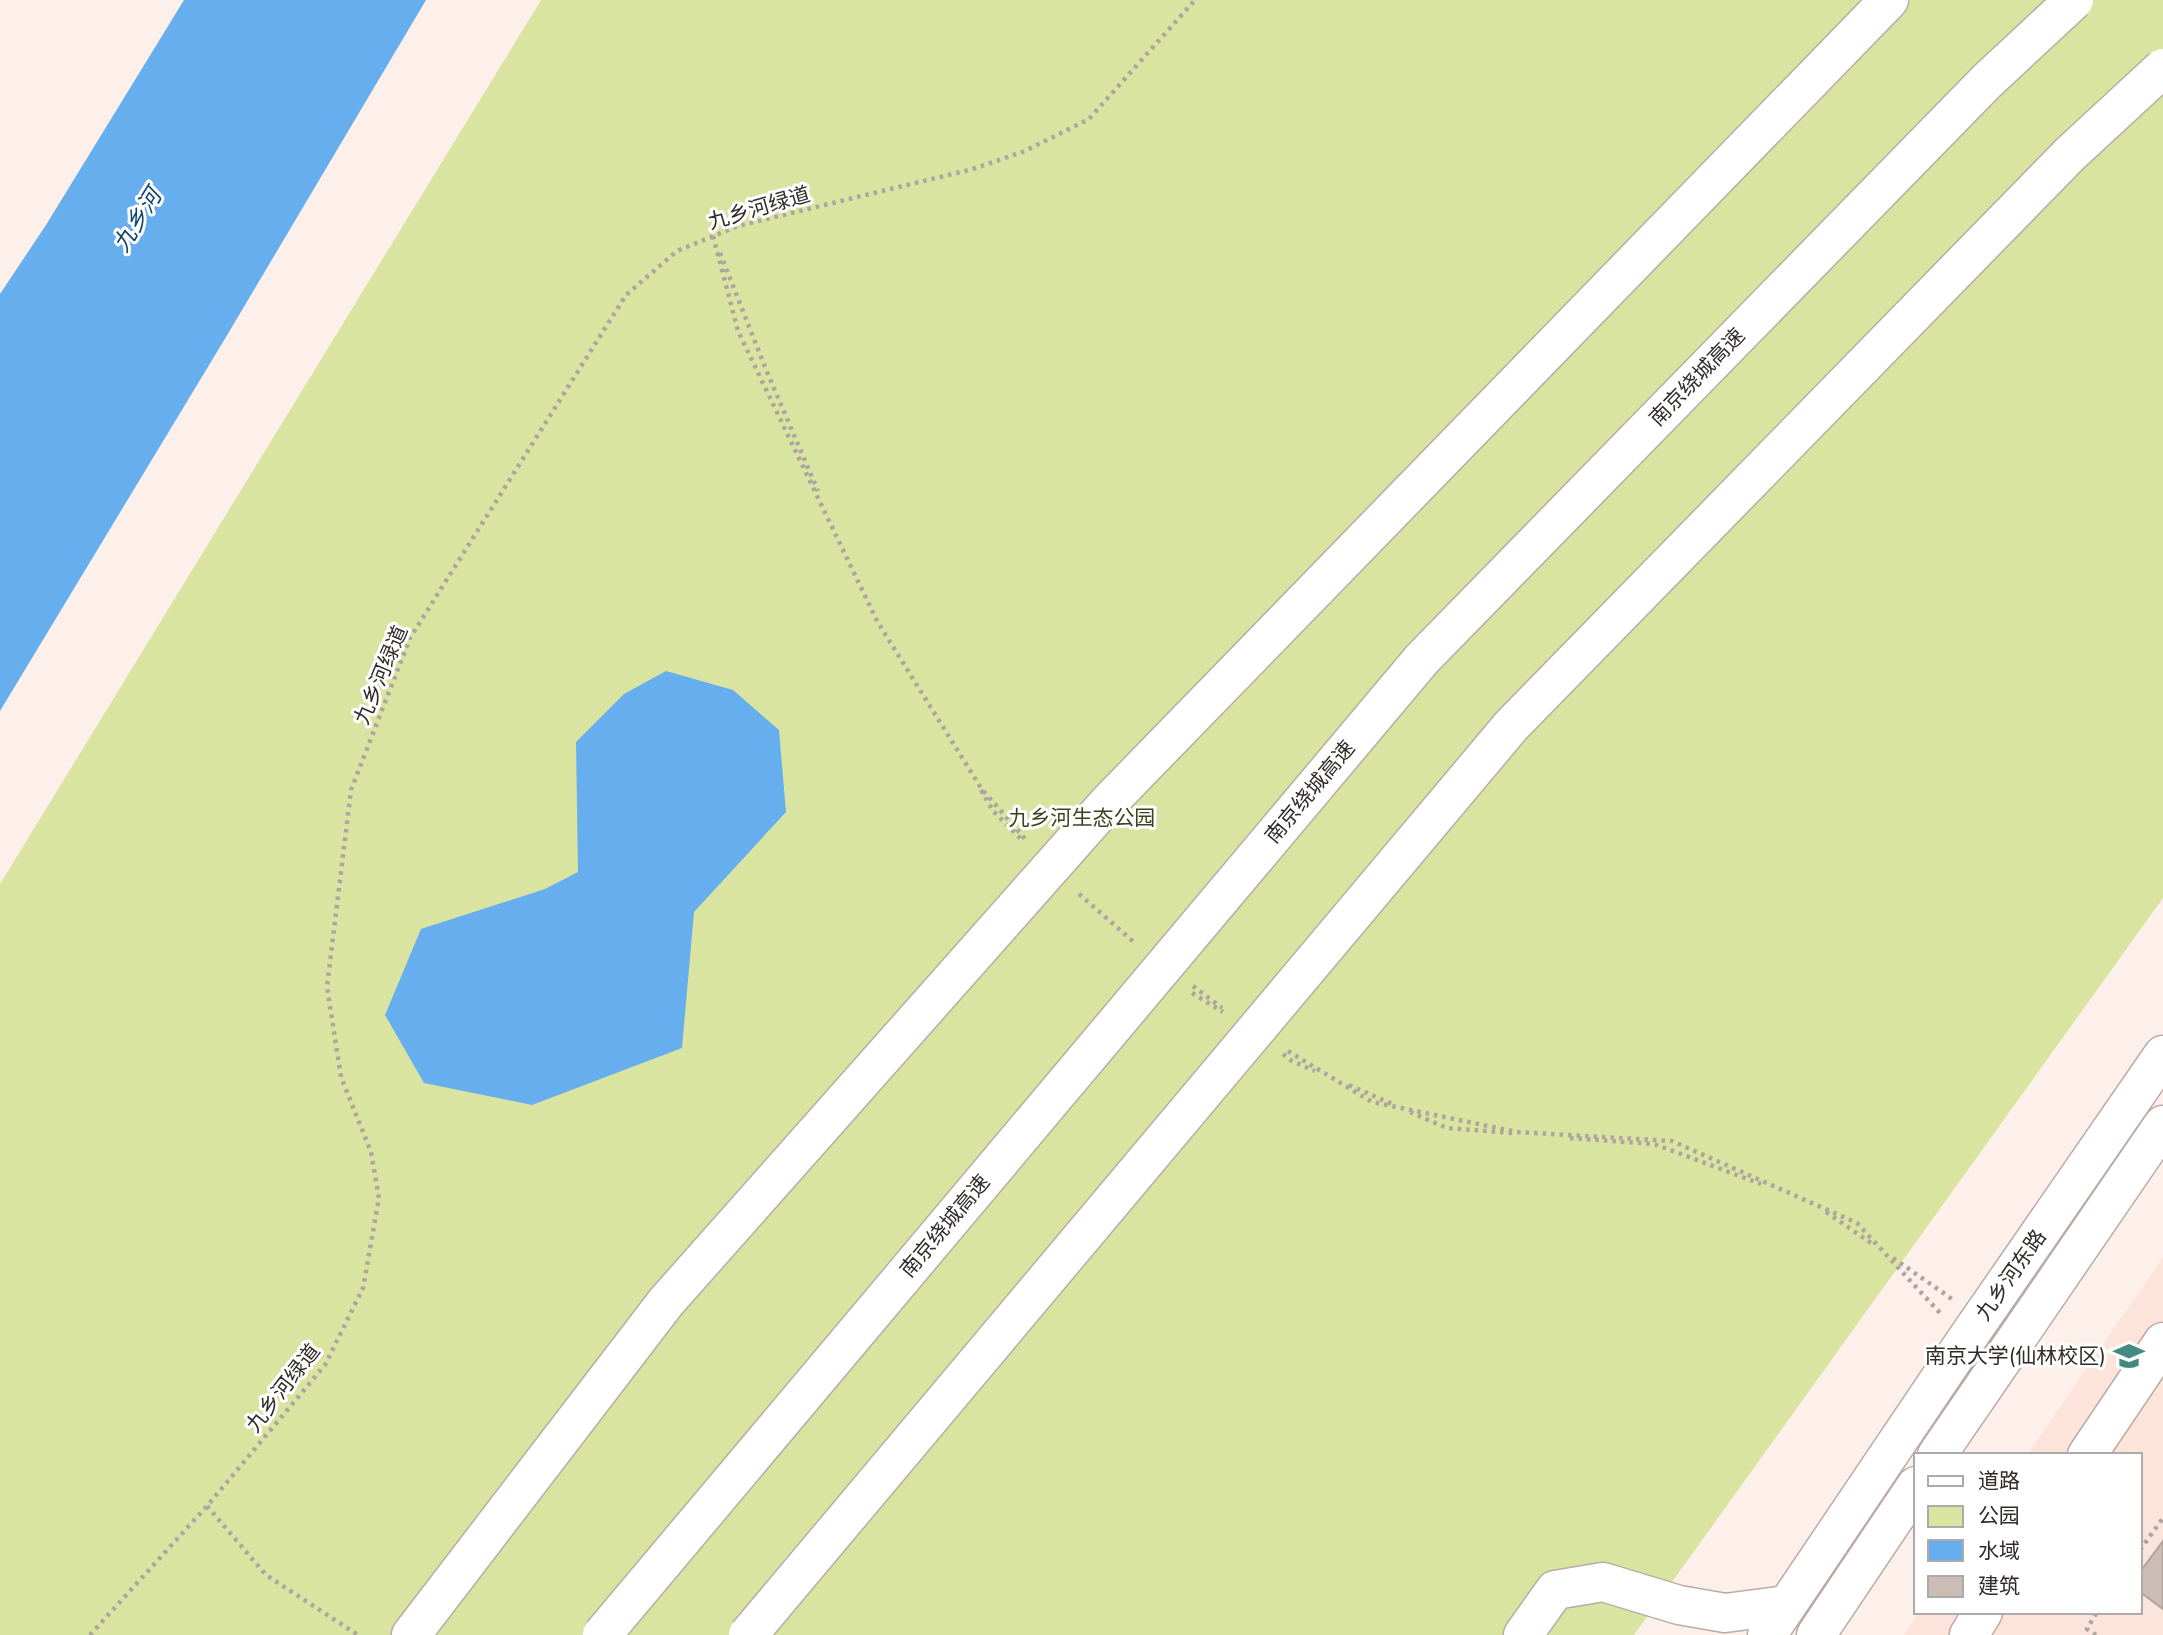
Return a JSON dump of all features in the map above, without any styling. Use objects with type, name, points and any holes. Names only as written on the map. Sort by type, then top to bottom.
[{"type":"main road","points":[[411,1635],[666,1302],[1108,803],[1889,0]]},
{"type":"main road","name":"南京绕城高速","points":[[602,1635],[1422,659],[1987,80],[2074,0]]},
{"type":"main road","points":[[748,1635],[1511,726],[2070,154],[2163,68]]},
{"type":"main road","name":"九乡河东路","points":[[1777,1620],[1973,1329],[2163,1055]]},
{"type":"main road","name":"九乡河东路","points":[[1938,1453],[2163,1125]]},
{"type":"main road","points":[[2088,1453],[2163,1342]]},
{"type":"main road","points":[[1816,1635],[1914,1489]]},
{"type":"main road","points":[[1523,1635],[1555,1591],[1603,1582],[1679,1605],[1777,1620]]},
{"type":"main road","points":[[1969,1635],[1982,1614]]},
{"type":"path","name":"九乡河绿道","points":[[90,1635],[207,1506],[326,1365],[363,1288],[379,1198],[371,1152],[341,1077],[327,987],[351,790],[410,638],[626,295],[677,251],[738,226],[973,169],[1025,151],[1089,120],[1195,0]]},
{"type":"path","points":[[207,1506],[266,1575],[358,1635]]},
{"type":"path","points":[[2142,1546],[2163,1518]]},
{"type":"path","points":[[2096,1635],[2087,1629],[2097,1614]]},
{"type":"shaded area","name":"南京大学(仙林校区)","points":[[2163,1257],[2163,1635],[1904,1635],[1918,1614],[2142,1614],[2142,1453],[2028,1453]]},
{"type":"green space","name":"九乡河生态公园","points":[[541,0],[2163,0],[2163,898],[1634,1635],[0,1635],[0,884]]},
{"type":"water","name":"九乡河","points":[[184,0],[426,0],[0,711],[0,294],[46,225]]},
{"type":"water","points":[[666,671],[733,690],[779,730],[786,812],[694,912],[682,1048],[532,1105],[424,1083],[385,1015],[421,929],[545,889],[578,872],[576,742],[624,694]]},
{"type":"building","points":[[2163,1541],[2163,1609],[2142,1593],[2142,1569]]},
{"type":"place","name":"南京大学(仙林校区)","points":[[2129,1356]]}]
